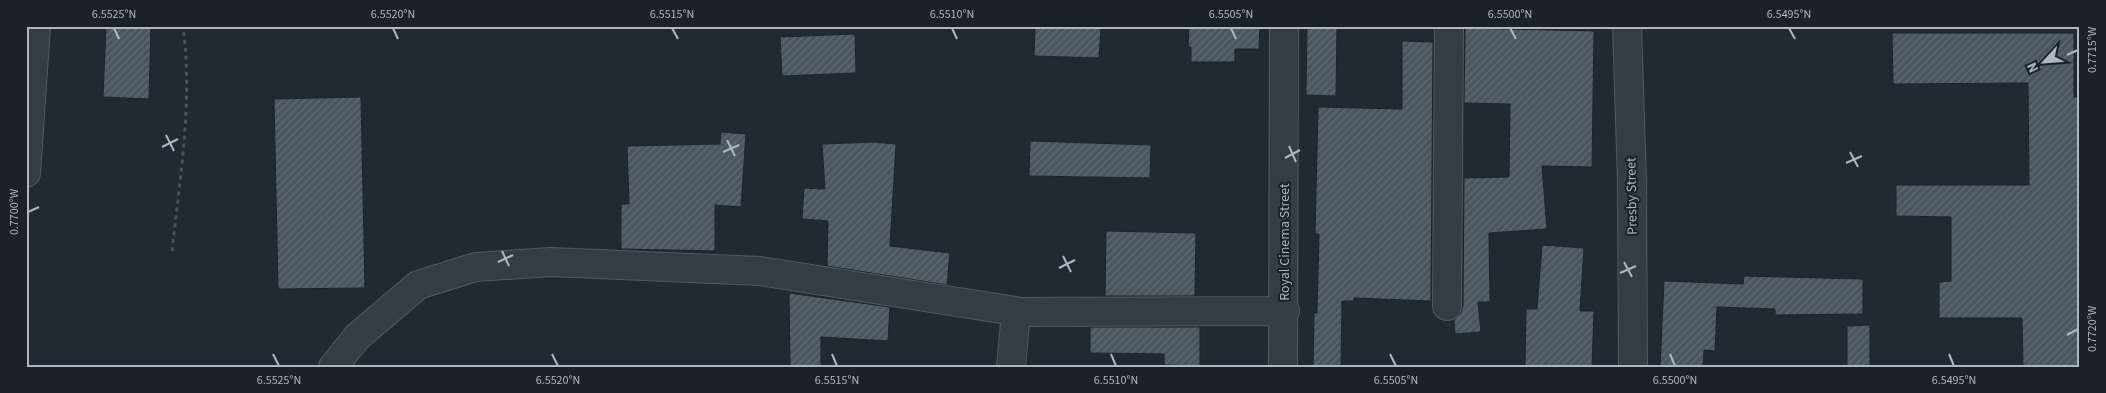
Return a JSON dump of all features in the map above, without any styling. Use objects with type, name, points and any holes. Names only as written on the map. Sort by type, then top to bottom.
[{"type":"street","points":[[26,173],[36,26]]},
{"type":"street","name":"Royal Cinema Street","points":[[1283,367],[1285,311],[1284,26]]},
{"type":"street","points":[[1447,306],[1449,26]]},
{"type":"street","name":"Presby Street","points":[[1627,26],[1632,182],[1633,367]]},
{"type":"street","points":[[333,367],[357,337],[418,285],[476,267],[551,262],[760,271],[1021,312],[1285,311]]},
{"type":"street","points":[[1011,367],[1015,323],[1021,312]]},
{"type":"path","points":[[172,252],[185,126],[187,54],[183,26]]},
{"type":"building","points":[[106,26],[151,26],[149,99],[103,97]]},
{"type":"building","points":[[1035,26],[1101,26],[1099,58],[1034,56]]},
{"type":"building","points":[[1189,26],[1260,26],[1259,49],[1235,49],[1235,62],[1191,62],[1191,47],[1188,47]]},
{"type":"building","points":[[1307,26],[1337,26],[1336,96],[1306,95]]},
{"type":"building","points":[[1465,28],[1594,31],[1592,167],[1542,166],[1547,229],[1489,233],[1490,302],[1478,302],[1481,332],[1455,334],[1454,320],[1460,314],[1463,306],[1464,178],[1509,177],[1510,104],[1464,103]]},
{"type":"building","points":[[1892,33],[2074,33],[2074,97],[2078,97],[2080,185],[2080,367],[2023,367],[2022,318],[1939,318],[1939,282],[1951,281],[1951,217],[1896,216],[1896,185],[2029,185],[2028,83],[1893,84]]},
{"type":"building","points":[[855,34],[856,73],[782,76],[780,37]]},
{"type":"building","points":[[1402,41],[1433,42],[1431,301],[1354,298],[1354,301],[1342,301],[1341,367],[1313,367],[1314,313],[1317,313],[1319,234],[1315,234],[1318,107],[1402,109]]},
{"type":"building","points":[[361,97],[365,288],[278,289],[274,99]]},
{"type":"building","points":[[721,132],[746,134],[741,207],[715,205],[715,251],[621,249],[621,204],[629,204],[627,146],[720,144]]},
{"type":"building","points":[[1030,141],[1151,145],[1150,178],[1029,176]]},
{"type":"building","points":[[874,142],[896,144],[890,246],[950,253],[947,285],[827,266],[828,221],[802,219],[804,188],[825,189],[822,144]]},
{"type":"building","points":[[1106,231],[1196,233],[1195,296],[1105,296]]},
{"type":"building","points":[[1542,245],[1584,248],[1580,311],[1594,311],[1592,367],[1525,367],[1526,309],[1537,309]]},
{"type":"building","points":[[1744,276],[1863,279],[1863,314],[1775,315],[1775,309],[1717,307],[1715,351],[1704,350],[1703,367],[1660,367],[1664,281],[1743,284]]},
{"type":"building","points":[[789,293],[890,307],[888,341],[821,337],[821,367],[790,367]]},
{"type":"building","points":[[1870,325],[1870,367],[1847,367],[1847,326]]},
{"type":"building","points":[[1090,327],[1200,327],[1200,366],[1164,365],[1164,354],[1090,353]]}]
